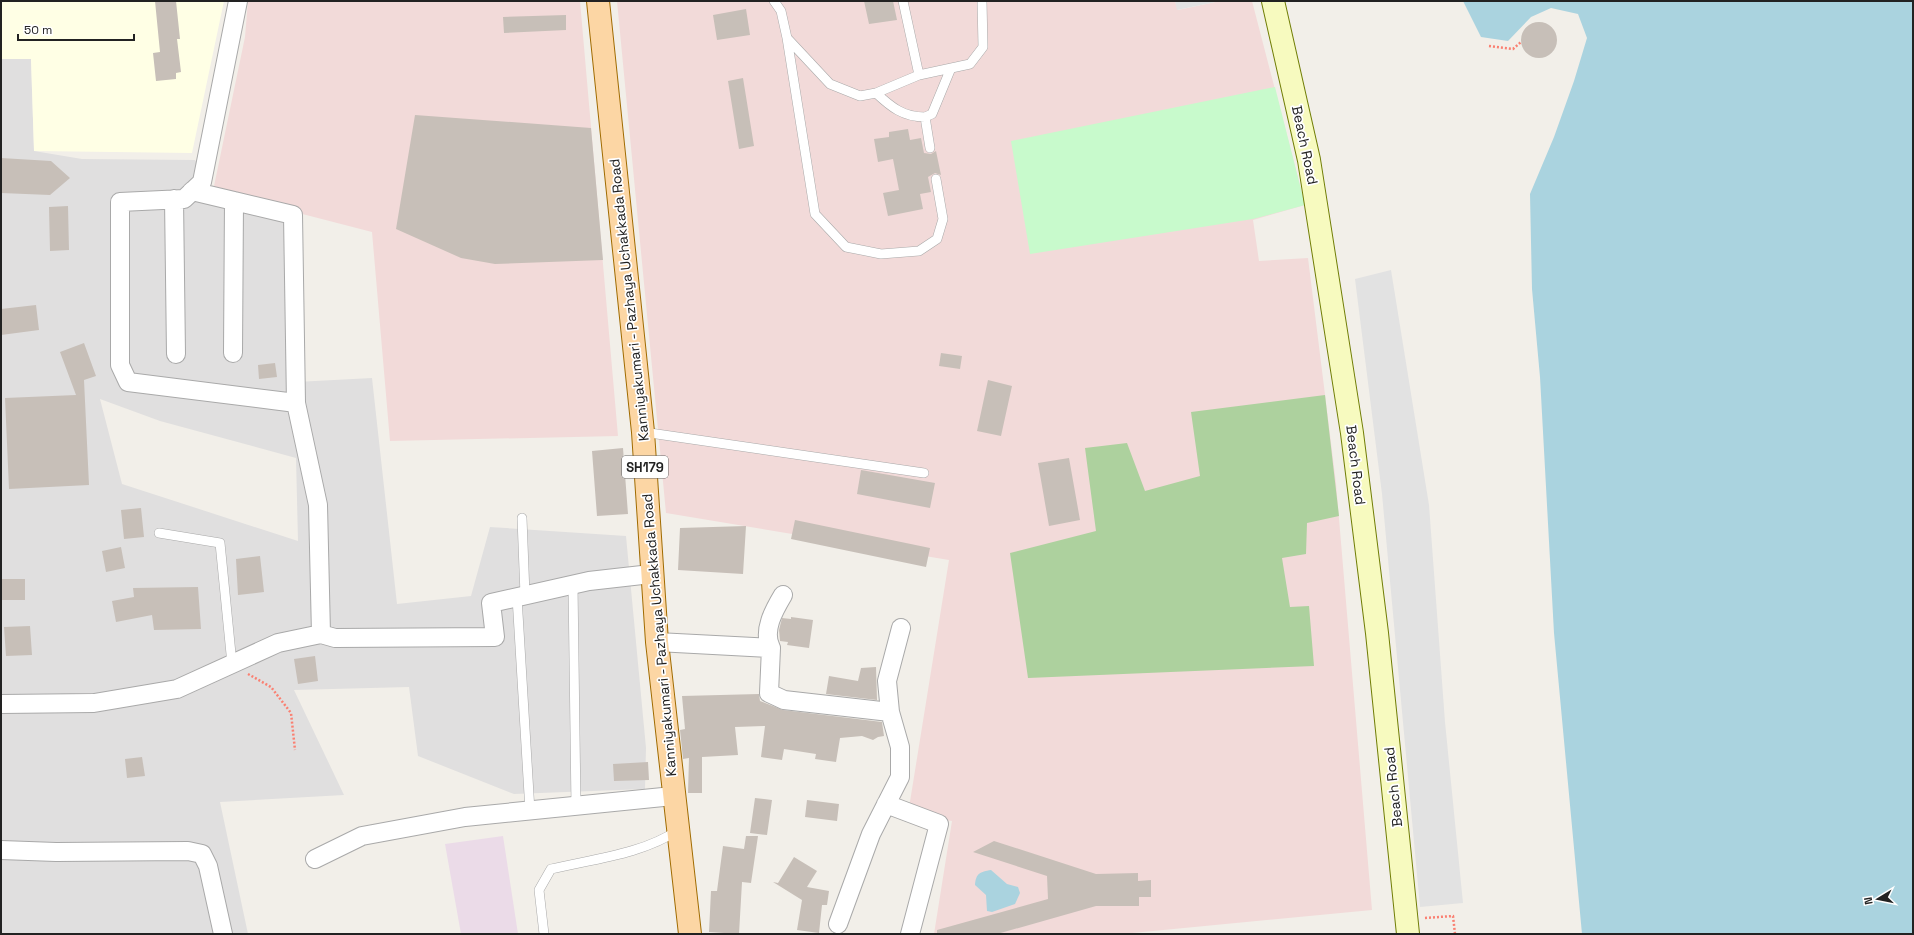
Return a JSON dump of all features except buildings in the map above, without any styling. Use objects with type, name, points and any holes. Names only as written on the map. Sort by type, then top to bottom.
[{"type":"main road","name":"Kanniyakumari - Pazhaya Uchakkada Road","points":[[598,1],[643,432],[651,574],[657,642],[673,796],[690,934]]},
{"type":"street","points":[[238,1],[202,182],[184,199],[120,202],[120,365],[128,382],[296,403]]},
{"type":"street","name":"Beach Road","points":[[1273,1],[1309,160],[1352,433],[1377,633],[1407,926]]},
{"type":"street","points":[[192,191],[293,215],[296,403],[318,505],[321,634]]},
{"type":"street","points":[[174,199],[176,354]]},
{"type":"street","points":[[233,353],[234,201]]},
{"type":"street","points":[[1,704],[94,703],[177,689],[278,644],[321,634],[335,638],[495,637],[491,603],[589,581],[651,574]]},
{"type":"street","points":[[782,595],[771,616],[768,642],[771,648],[769,693],[784,700],[890,712]]},
{"type":"street","points":[[838,924],[871,834],[900,777],[900,747],[890,712],[887,682],[901,628]]},
{"type":"street","points":[[657,642],[771,648]]},
{"type":"street","points":[[314,859],[362,836],[465,817],[673,796]]},
{"type":"street","points":[[886,804],[939,824],[910,934]]},
{"type":"street","points":[[1,850],[56,852],[188,851],[202,854],[208,866],[223,934]]},
{"type":"lane","points":[[774,1],[781,11],[787,38],[815,214],[846,247],[881,254],[919,251],[937,239],[943,219],[936,179]]},
{"type":"lane","points":[[902,1],[919,75]]},
{"type":"lane","points":[[787,38],[830,84],[860,96],[876,93],[919,75],[970,64],[983,47],[982,1]]},
{"type":"lane","points":[[876,93],[893,109],[916,117],[924,118],[932,114],[951,68]]},
{"type":"lane","points":[[924,118],[930,148]]},
{"type":"lane","points":[[643,432],[924,473]]},
{"type":"lane","points":[[522,518],[521,596],[530,811]]},
{"type":"lane","points":[[159,533],[220,543],[232,664]]},
{"type":"lane","points":[[573,585],[576,806]]},
{"type":"lane","points":[[544,934],[539,890],[551,869],[628,851],[666,838],[678,830]]},
{"type":"path","points":[[1489,46],[1513,49],[1521,42]]},
{"type":"path","points":[[232,664],[271,687],[291,713],[296,750]]},
{"type":"path","points":[[1407,926],[1453,916],[1455,934]]},
{"type":"shaded area","points":[[1,1],[224,1],[192,153],[34,151],[31,59],[1,59]]},
{"type":"shaded area","points":[[248,1],[580,1],[618,436],[390,441],[372,232],[213,191],[245,37]]},
{"type":"shaded area","points":[[617,1],[1175,1],[1178,10],[1220,1],[1252,1],[1305,205],[1253,220],[1259,261],[1308,258],[1336,483],[1372,910],[1122,934],[934,934],[952,821],[908,814],[949,560],[666,513]]},
{"type":"shaded area","points":[[1175,1],[1220,1],[1177,10]]},
{"type":"shaded area","points":[[1,59],[31,59],[34,151],[82,159],[195,160],[213,191],[298,213],[296,382],[372,378],[397,604],[471,596],[490,527],[626,536],[646,748],[645,789],[514,794],[418,756],[409,687],[294,690],[344,795],[220,802],[248,934],[1,934]],"holes":[[[100,399],[160,421],[296,458],[298,541],[122,484]]]},
{"type":"shaded area","points":[[1391,270],[1429,505],[1445,722],[1463,903],[1420,907],[1382,494],[1355,279]]},
{"type":"shaded area","points":[[503,836],[518,934],[461,934],[445,844]]},
{"type":"green space","points":[[1275,87],[1305,205],[1253,219],[1030,254],[1011,141]]},
{"type":"green space","points":[[1325,395],[1339,516],[1307,523],[1306,554],[1282,558],[1290,607],[1309,606],[1314,666],[1028,678],[1010,553],[1096,531],[1085,448],[1127,443],[1145,491],[1200,476],[1191,412]]},
{"type":"water","points":[[1463,1],[1913,1],[1913,934],[1582,934],[1554,633],[1540,377],[1532,289],[1530,194],[1554,137],[1574,81],[1587,38],[1578,14],[1551,8],[1531,17],[1508,41],[1481,37]]},
{"type":"water","points":[[991,870],[1007,884],[1018,887],[1020,893],[1015,904],[992,912],[987,911],[986,895],[975,885],[976,878],[979,874]]}]
